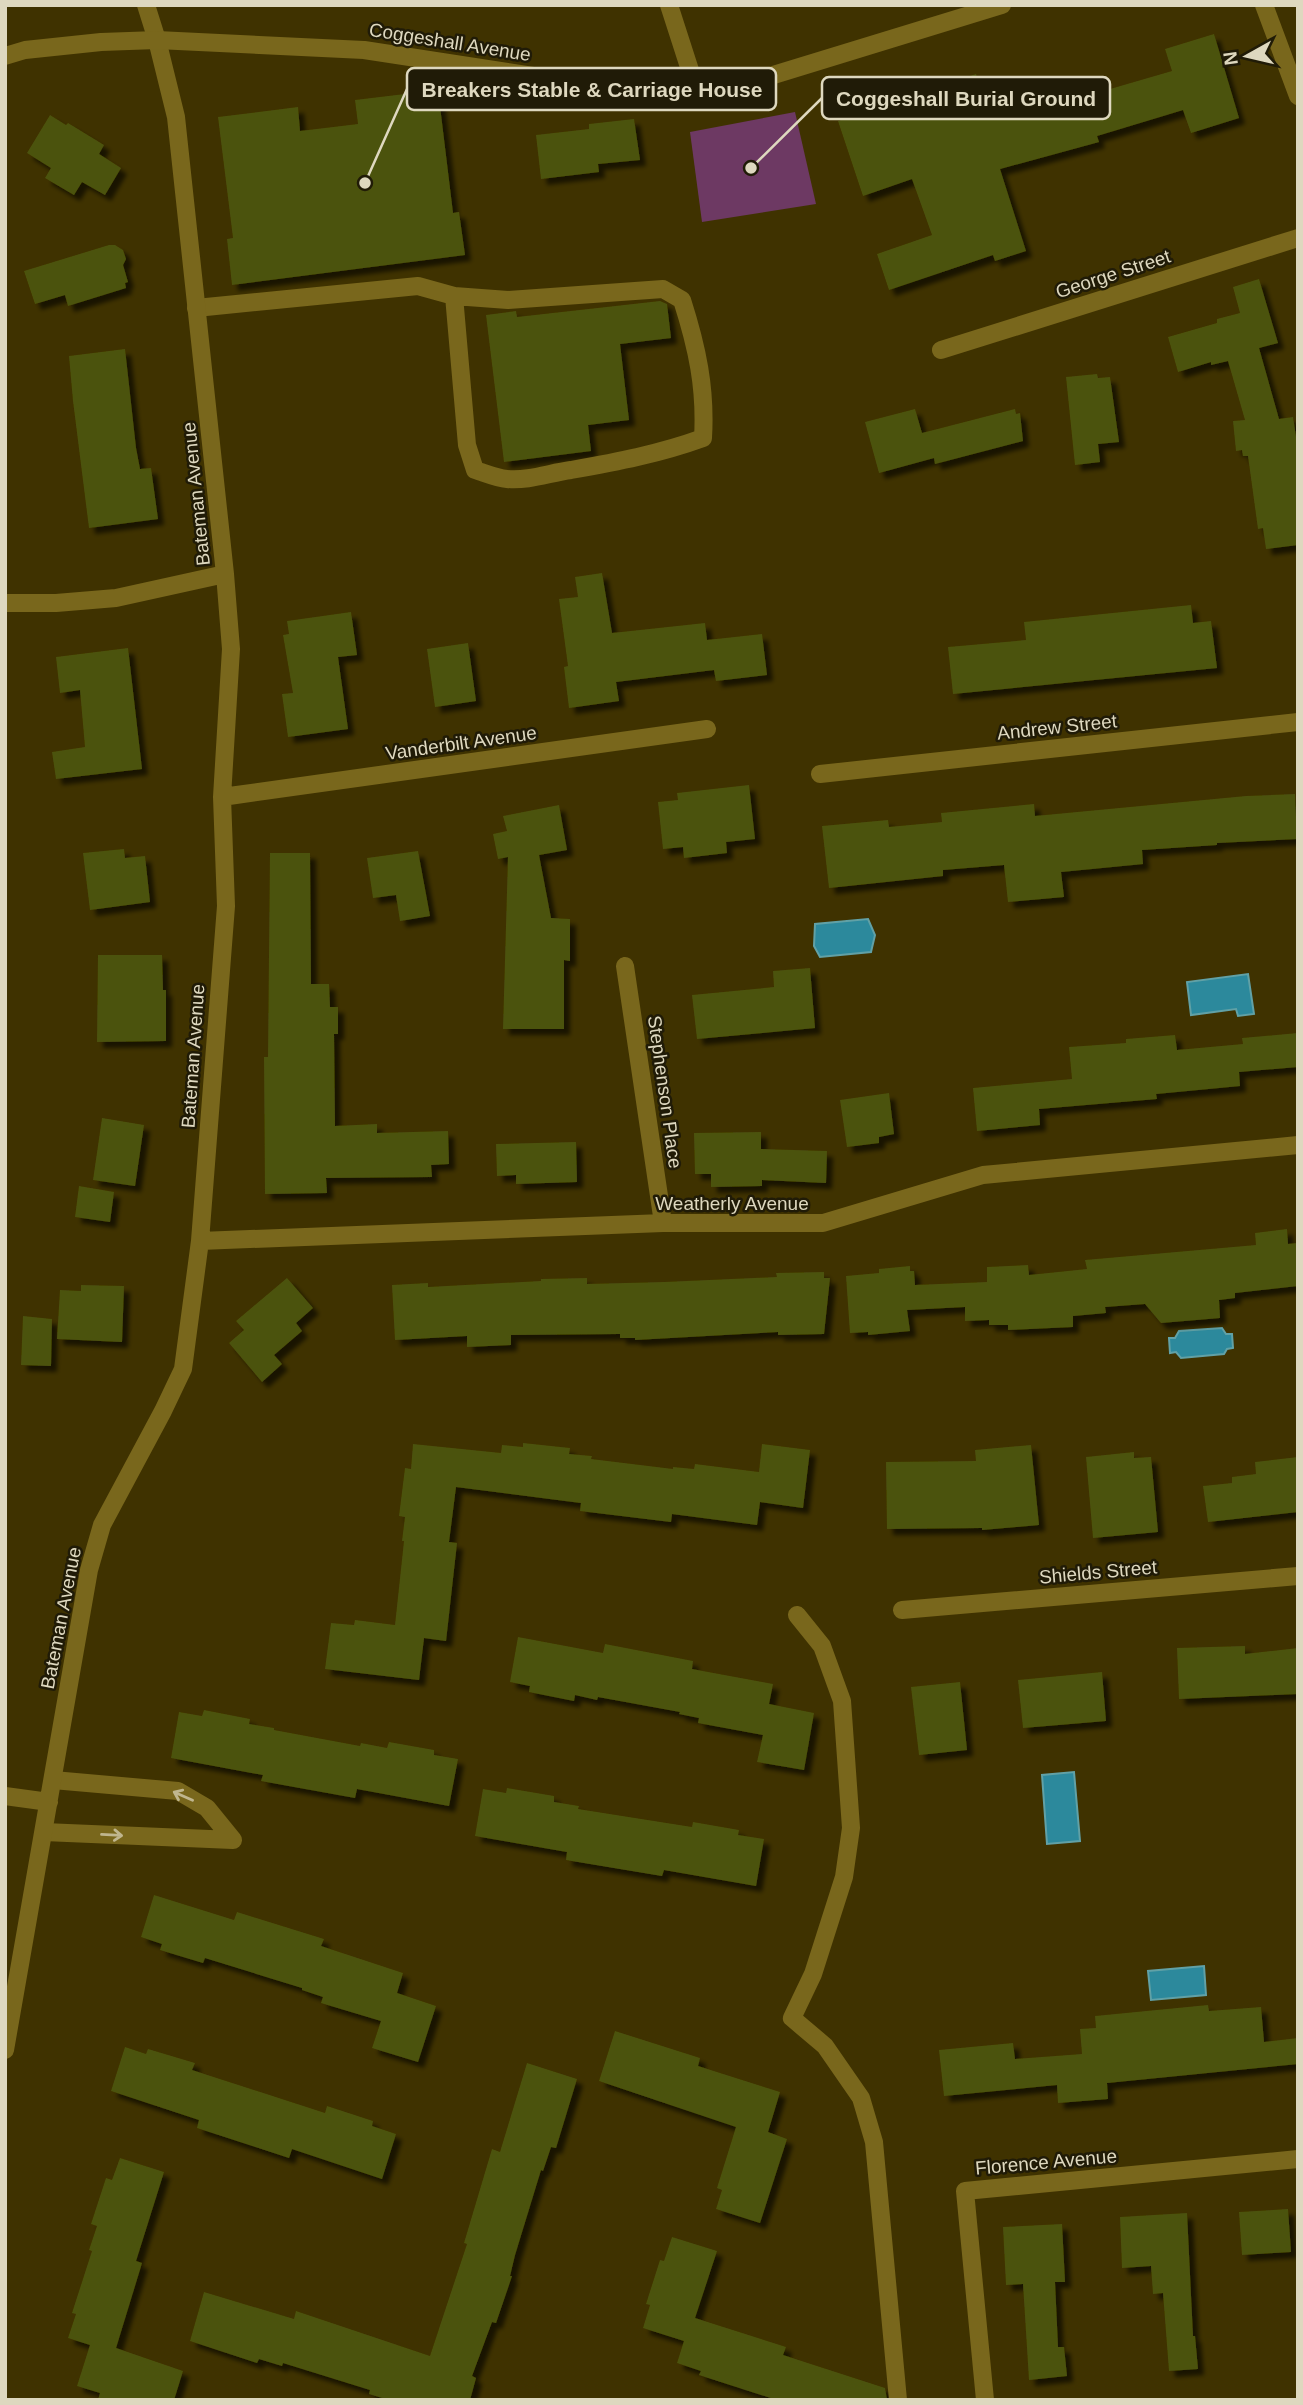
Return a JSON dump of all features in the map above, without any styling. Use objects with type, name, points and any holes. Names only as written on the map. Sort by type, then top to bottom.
[{"type":"street","name":"Bateman Avenue","points":[[5,2050],[89,1570],[102,1525],[183,1369],[200,1241],[226,906],[222,797],[231,649],[225,574],[177,117],[146,5]]},
{"type":"street","points":[[669,5],[698,95]]},
{"type":"street","name":"Coggeshall Avenue","points":[[5,55],[24,50],[101,42],[157,40],[364,50],[640,93],[698,95],[761,80],[1002,5]]},
{"type":"street","points":[[1264,5],[1298,96]]},
{"type":"street","name":"George Street","points":[[941,350],[1298,237]]},
{"type":"street","points":[[196,308],[418,286],[454,296],[508,300],[663,289],[682,300],[696,342],[704,410],[703,438],[617,463],[533,478],[506,479],[475,470],[467,445],[454,296]]},
{"type":"street","points":[[5,603],[57,603],[116,598],[225,574]]},
{"type":"street","name":"Andrew Street","points":[[820,774],[1298,722]]},
{"type":"street","name":"Vanderbilt Avenue","points":[[222,797],[707,729]]},
{"type":"street","name":"Stephenson Place","points":[[625,966],[663,1223]]},
{"type":"street","name":"Weatherly Avenue","points":[[200,1241],[663,1223],[822,1223],[983,1175],[1298,1145]]},
{"type":"street","name":"Shields Street","points":[[902,1610],[1298,1576]]},
{"type":"street","points":[[797,1615],[822,1646],[842,1701],[851,1828],[844,1877],[813,1974],[792,2018],[825,2046],[861,2098],[874,2141],[898,2400]]},
{"type":"street","points":[[44,1832],[233,1840],[207,1808],[178,1791],[53,1780]]},
{"type":"street","points":[[5,1796],[49,1802]]},
{"type":"street","name":"Florence Avenue","points":[[985,2400],[965,2191],[1298,2159]]},
{"type":"shaded area","points":[[795,112],[816,204],[702,222],[690,132]]},
{"type":"water","points":[[868,919],[875,935],[871,952],[820,957],[814,946],[815,924]]},
{"type":"water","points":[[1248,974],[1254,1014],[1238,1016],[1236,1009],[1191,1015],[1187,982]]},
{"type":"water","points":[[1222,1328],[1226,1334],[1232,1334],[1233,1348],[1227,1349],[1224,1354],[1181,1358],[1176,1352],[1170,1353],[1169,1338],[1175,1338],[1179,1331]]},
{"type":"water","points":[[1074,1772],[1080,1841],[1047,1844],[1042,1775]]},
{"type":"water","points":[[1204,1966],[1206,1995],[1151,2000],[1148,1971]]},
{"type":"building","points":[[1214,34],[1239,118],[1191,133],[1183,110],[1097,136],[1099,142],[1000,169],[1026,251],[995,261],[993,255],[889,290],[877,254],[932,235],[912,179],[863,196],[838,121],[976,74],[987,105],[1081,79],[1086,96],[1172,71],[1165,49]]},
{"type":"building","points":[[438,90],[453,213],[459,212],[465,255],[232,285],[227,239],[233,238],[218,117],[298,107],[300,131],[358,124],[355,100]]},
{"type":"building","points":[[50,115],[104,145],[99,154],[121,168],[105,195],[82,182],[74,195],[45,178],[51,168],[27,153]]},
{"type":"building","points":[[634,119],[640,160],[598,164],[599,172],[541,179],[536,135],[589,129],[589,124]]},
{"type":"building","points":[[109,245],[123,250],[126,259],[123,265],[128,282],[125,283],[126,288],[68,306],[65,295],[35,304],[24,271]]},
{"type":"building","points":[[1259,279],[1278,343],[1259,348],[1279,419],[1293,417],[1298,450],[1298,545],[1266,549],[1263,528],[1258,529],[1248,456],[1243,456],[1242,450],[1236,451],[1233,421],[1245,420],[1228,361],[1211,365],[1211,362],[1178,372],[1168,337],[1217,323],[1217,319],[1240,313],[1233,287]]},
{"type":"building","points":[[660,301],[667,304],[671,338],[620,344],[629,420],[588,425],[591,451],[504,462],[486,315],[516,311],[517,317]]},
{"type":"building","points":[[125,349],[140,469],[151,468],[158,519],[89,528],[69,356]]},
{"type":"building","points":[[1097,374],[1098,378],[1110,377],[1119,442],[1098,444],[1100,462],[1075,465],[1066,377]]},
{"type":"building","points":[[915,409],[922,433],[1015,409],[1016,414],[1020,413],[1023,441],[935,464],[934,458],[879,473],[865,422]]},
{"type":"building","points":[[602,573],[612,633],[705,623],[707,640],[762,634],[767,675],[716,681],[714,670],[616,682],[619,701],[569,708],[564,667],[568,666],[559,599],[578,597],[575,577]]},
{"type":"building","points":[[1191,605],[1193,623],[1211,621],[1217,668],[953,694],[948,647],[1026,640],[1024,622]]},
{"type":"building","points":[[351,612],[357,655],[338,657],[348,729],[288,737],[282,694],[293,693],[283,635],[289,634],[287,621]]},
{"type":"building","points":[[468,643],[476,701],[435,707],[427,649]]},
{"type":"building","points":[[128,648],[142,769],[56,779],[52,752],[85,747],[80,690],[60,693],[56,657]]},
{"type":"building","points":[[749,785],[755,839],[726,842],[727,853],[684,858],[683,847],[663,849],[658,802],[678,800],[677,793]]},
{"type":"building","points":[[1295,794],[1297,839],[1142,850],[1143,864],[1061,872],[1064,897],[1008,902],[1004,865],[943,870],[943,876],[829,888],[822,826],[888,820],[889,827],[942,822],[941,813],[1034,804],[1035,816],[1246,796]]},
{"type":"building","points":[[559,805],[567,850],[539,855],[551,918],[570,919],[570,961],[564,960],[564,1029],[503,1029],[508,857],[498,859],[493,834],[507,831],[503,816]]},
{"type":"building","points":[[124,849],[125,858],[145,856],[150,902],[90,910],[83,853]]},
{"type":"building","points":[[418,851],[430,916],[400,921],[396,895],[373,898],[367,858]]},
{"type":"building","points":[[270,853],[310,853],[311,984],[329,984],[330,1007],[338,1007],[338,1034],[334,1034],[335,1126],[377,1124],[377,1133],[448,1131],[449,1164],[431,1165],[432,1177],[326,1178],[327,1193],[265,1194],[264,1057],[268,1057]]},
{"type":"building","points":[[98,955],[162,955],[163,990],[166,990],[166,1041],[97,1042]]},
{"type":"building","points":[[810,968],[815,1028],[697,1039],[692,995],[774,987],[773,971]]},
{"type":"building","points":[[1298,1033],[1298,1067],[1239,1072],[1240,1086],[1156,1094],[1157,1099],[1039,1109],[1040,1125],[977,1131],[973,1088],[1072,1079],[1069,1047],[1126,1043],[1126,1039],[1175,1035],[1177,1050],[1243,1044],[1242,1038]]},
{"type":"building","points":[[889,1093],[894,1134],[879,1137],[879,1143],[847,1147],[840,1100]]},
{"type":"building","points":[[102,1118],[144,1125],[135,1186],[93,1180]]},
{"type":"building","points":[[761,1132],[761,1149],[827,1151],[826,1183],[762,1180],[762,1186],[711,1187],[711,1174],[695,1174],[694,1133]]},
{"type":"building","points":[[576,1142],[577,1182],[516,1184],[516,1175],[497,1176],[496,1144]]},
{"type":"building","points":[[79,1186],[114,1192],[110,1222],[75,1217]]},
{"type":"building","points":[[1287,1229],[1288,1244],[1298,1243],[1298,1286],[1235,1293],[1235,1298],[1219,1300],[1220,1318],[1161,1323],[1145,1304],[1105,1307],[1106,1313],[1073,1316],[1073,1327],[1008,1330],[1008,1325],[989,1325],[989,1320],[965,1321],[965,1307],[907,1310],[910,1331],[868,1335],[868,1332],[850,1333],[846,1276],[879,1273],[879,1269],[910,1266],[910,1271],[914,1271],[915,1285],[987,1282],[987,1267],[1028,1265],[1029,1275],[1087,1269],[1085,1260],[1256,1245],[1255,1233]]},
{"type":"building","points":[[824,1272],[824,1278],[830,1278],[824,1334],[778,1335],[778,1332],[635,1340],[620,1338],[620,1334],[511,1335],[511,1345],[467,1347],[467,1336],[395,1340],[392,1285],[428,1283],[428,1287],[587,1278],[587,1284],[664,1282]]},
{"type":"building","points":[[287,1278],[313,1308],[296,1323],[302,1331],[274,1355],[282,1364],[262,1382],[229,1343],[244,1330],[236,1321]]},
{"type":"building","points":[[81,1285],[124,1286],[122,1342],[57,1339],[60,1290],[81,1291]]},
{"type":"building","points":[[23,1316],[52,1319],[51,1366],[21,1365]]},
{"type":"building","points":[[523,1443],[570,1448],[569,1454],[592,1456],[591,1459],[673,1469],[694,1469],[695,1464],[759,1472],[762,1444],[810,1450],[803,1508],[760,1502],[757,1525],[672,1514],[671,1522],[580,1511],[581,1503],[456,1487],[449,1542],[457,1543],[446,1641],[424,1638],[419,1680],[325,1669],[331,1623],[354,1625],[355,1620],[395,1625],[405,1517],[399,1516],[405,1468],[411,1469],[413,1444],[501,1453],[502,1445],[523,1447]]},
{"type":"building","points":[[1031,1445],[1039,1525],[982,1530],[887,1529],[886,1462],[976,1461],[975,1450]]},
{"type":"building","points":[[1134,1452],[1134,1458],[1151,1457],[1158,1532],[1093,1538],[1086,1457]]},
{"type":"building","points":[[1298,1457],[1298,1512],[1208,1522],[1203,1486],[1232,1483],[1232,1477],[1256,1474],[1255,1462]]},
{"type":"building","points":[[518,1637],[603,1653],[605,1644],[693,1661],[692,1669],[773,1684],[769,1704],[814,1713],[804,1770],[757,1762],[763,1735],[698,1723],[699,1718],[679,1714],[680,1712],[598,1697],[597,1700],[575,1695],[574,1701],[529,1692],[530,1686],[510,1682]]},
{"type":"building","points":[[1245,1646],[1245,1654],[1298,1648],[1298,1694],[1179,1699],[1177,1648]]},
{"type":"building","points":[[1102,1672],[1106,1721],[1023,1728],[1018,1680]]},
{"type":"building","points":[[960,1682],[967,1750],[919,1755],[911,1687]]},
{"type":"building","points":[[204,1710],[250,1719],[249,1724],[274,1730],[360,1746],[361,1743],[387,1748],[389,1742],[434,1750],[434,1755],[458,1759],[449,1806],[357,1789],[355,1798],[261,1781],[263,1775],[171,1758],[179,1712],[202,1716]]},
{"type":"building","points":[[507,1788],[554,1796],[554,1802],[579,1806],[578,1809],[692,1827],[693,1822],[739,1830],[738,1835],[764,1839],[756,1886],[664,1870],[662,1876],[566,1860],[567,1852],[475,1836],[483,1789],[506,1793]]},
{"type":"building","points":[[154,1895],[234,1920],[237,1912],[324,1939],[321,1946],[403,1973],[397,1993],[436,2006],[418,2062],[372,2048],[381,2021],[321,2003],[323,1997],[302,1988],[205,1958],[203,1963],[160,1950],[162,1944],[141,1937]]},
{"type":"building","points":[[1208,2005],[1209,2011],[1261,2007],[1264,2042],[1298,2038],[1298,2064],[1107,2083],[1108,2099],[1058,2103],[1057,2085],[944,2096],[939,2050],[1013,2043],[1015,2059],[1082,2054],[1080,2029],[1096,2028],[1095,2016]]},
{"type":"building","points":[[615,2031],[700,2058],[698,2066],[780,2092],[768,2132],[787,2139],[760,2223],[716,2209],[722,2190],[717,2188],[736,2127],[599,2081]]},
{"type":"building","points":[[125,2047],[146,2054],[148,2049],[195,2063],[192,2070],[325,2113],[327,2106],[373,2121],[372,2126],[396,2134],[382,2179],[292,2149],[289,2158],[197,2128],[199,2120],[111,2091]]},
{"type":"building","points":[[527,2063],[577,2079],[556,2148],[551,2147],[543,2171],[541,2170],[496,2323],[492,2322],[472,2376],[476,2378],[470,2400],[389,2400],[369,2394],[370,2390],[283,2363],[282,2366],[259,2359],[257,2363],[190,2341],[204,2292],[294,2319],[296,2311],[430,2356],[467,2244],[464,2243],[492,2149],[500,2152]]},
{"type":"building","points":[[120,2158],[164,2172],[136,2261],[142,2263],[116,2348],[183,2371],[174,2400],[98,2400],[100,2393],[77,2386],[90,2345],[68,2338],[76,2314],[72,2313],[92,2251],[89,2250],[97,2226],[91,2224],[106,2178],[112,2180]]},
{"type":"building","points":[[1288,2209],[1291,2252],[1242,2255],[1239,2212]]},
{"type":"building","points":[[1187,2213],[1193,2336],[1198,2369],[1169,2371],[1163,2293],[1153,2294],[1151,2266],[1122,2268],[1120,2217]]},
{"type":"building","points":[[1062,2224],[1065,2282],[1055,2282],[1058,2347],[1064,2347],[1067,2376],[1029,2380],[1023,2284],[1006,2285],[1003,2227]]},
{"type":"building","points":[[672,2237],[717,2251],[695,2318],[786,2347],[783,2355],[885,2388],[887,2400],[777,2400],[699,2375],[701,2371],[677,2363],[684,2341],[643,2328],[650,2305],[646,2304],[660,2260],[664,2261]]},
{"type":"place","name":"Coggeshall Burial Ground","points":[[751,168]]},
{"type":"place","name":"Breakers Stable & Carriage House","points":[[365,183]]}]
